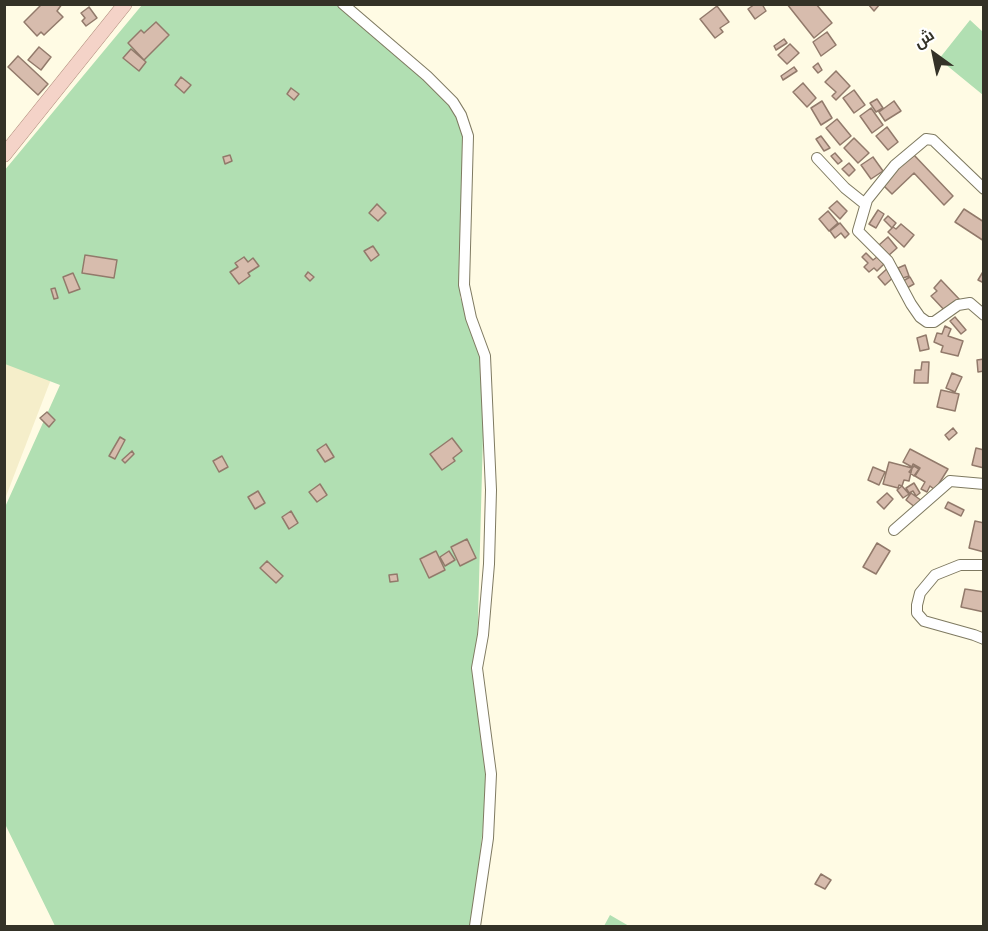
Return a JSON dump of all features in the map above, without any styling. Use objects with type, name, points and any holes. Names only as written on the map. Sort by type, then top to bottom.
[{"type":"main road","points":[[4,155],[125,4]]},
{"type":"street","points":[[343,4],[427,76],[453,102],[461,115],[468,136],[464,285],[471,318],[485,356],[491,490],[489,564],[483,634],[477,668],[491,774],[488,838],[475,927]]},
{"type":"street","points":[[984,189],[933,140],[926,139],[895,165],[865,204],[858,231],[888,261],[920,317],[927,322],[934,322],[958,305],[970,303],[984,315]]},
{"type":"street","points":[[817,158],[845,188],[865,204]]},
{"type":"street","points":[[894,530],[950,481],[984,484]]},
{"type":"street","points":[[984,565],[960,565],[935,575],[920,593],[917,604],[917,613],[924,621],[984,639]]},
{"type":"shaded area","points":[[5,355],[53,374],[5,499]]},
{"type":"green space","points":[[142,5],[338,5],[442,96],[467,132],[460,297],[485,362],[477,655],[491,755],[472,926],[55,926],[5,824],[5,507],[60,385],[5,364],[4,171]]},
{"type":"green space","points":[[970,20],[983,32],[983,95],[939,59]]},
{"type":"green space","points":[[610,915],[629,926],[604,926]]},
{"type":"building","points":[[42,4],[62,4],[57,11],[63,17],[44,35],[41,32],[37,36],[24,22]]},
{"type":"building","points":[[755,4],[762,4],[766,11],[755,19],[748,9]]},
{"type":"building","points":[[787,4],[816,4],[832,23],[814,38]]},
{"type":"building","points":[[868,4],[880,4],[874,11]]},
{"type":"building","points":[[717,6],[729,22],[720,28],[723,32],[715,38],[700,19]]},
{"type":"building","points":[[89,7],[97,18],[86,26],[82,21],[85,18],[81,13]]},
{"type":"building","points":[[156,22],[169,35],[144,60],[128,43],[141,30],[144,33]]},
{"type":"building","points":[[827,32],[836,45],[821,56],[813,42]]},
{"type":"building","points":[[784,39],[787,43],[776,50],[774,46]]},
{"type":"building","points":[[790,44],[799,53],[787,64],[778,55]]},
{"type":"building","points":[[39,47],[51,57],[41,70],[28,60]]},
{"type":"building","points":[[131,49],[146,62],[139,71],[123,58]]},
{"type":"building","points":[[18,56],[48,84],[38,95],[8,67]]},
{"type":"building","points":[[818,63],[822,70],[818,73],[813,67]]},
{"type":"building","points":[[794,67],[797,71],[783,80],[781,76]]},
{"type":"building","points":[[836,71],[850,86],[836,100],[832,96],[836,92],[825,82]]},
{"type":"building","points":[[181,77],[191,85],[184,93],[175,85]]},
{"type":"building","points":[[803,83],[816,98],[807,107],[793,92]]},
{"type":"building","points":[[291,88],[299,94],[294,100],[287,94]]},
{"type":"building","points":[[854,90],[865,105],[854,113],[843,98]]},
{"type":"building","points":[[877,99],[883,108],[876,112],[870,103]]},
{"type":"building","points":[[822,101],[832,118],[821,125],[811,108]]},
{"type":"building","points":[[894,101],[901,111],[885,121],[879,112]]},
{"type":"building","points":[[871,108],[883,125],[872,133],[860,116]]},
{"type":"building","points":[[837,119],[851,136],[840,145],[826,128]]},
{"type":"building","points":[[887,127],[898,142],[888,150],[876,136]]},
{"type":"building","points":[[821,136],[830,148],[824,151],[816,139]]},
{"type":"building","points":[[854,138],[869,153],[858,163],[844,148]]},
{"type":"building","points":[[835,153],[842,161],[838,164],[831,156]]},
{"type":"building","points":[[913,154],[953,196],[944,205],[914,173],[892,194],[882,184]]},
{"type":"building","points":[[230,155],[232,161],[225,164],[223,157]]},
{"type":"building","points":[[873,157],[883,171],[871,179],[861,165]]},
{"type":"building","points":[[849,163],[855,170],[849,176],[842,169]]},
{"type":"building","points":[[837,201],[847,211],[840,219],[829,208]]},
{"type":"building","points":[[377,204],[386,213],[378,221],[369,213]]},
{"type":"building","points":[[964,209],[984,222],[984,241],[955,222]]},
{"type":"building","points":[[878,210],[884,214],[876,228],[869,224]]},
{"type":"building","points":[[828,211],[838,223],[829,231],[819,219]]},
{"type":"building","points":[[888,216],[896,223],[892,228],[884,220]]},
{"type":"building","points":[[840,223],[849,234],[845,238],[841,233],[835,238],[830,231]]},
{"type":"building","points":[[901,224],[914,235],[904,247],[888,232]]},
{"type":"building","points":[[888,237],[897,248],[888,256],[879,245]]},
{"type":"building","points":[[373,246],[379,255],[371,261],[364,251]]},
{"type":"building","points":[[866,253],[873,260],[877,257],[884,264],[877,271],[874,268],[869,272],[864,267],[868,263],[862,257]]},
{"type":"building","points":[[85,255],[117,260],[114,278],[82,273]]},
{"type":"building","points":[[244,257],[248,262],[253,258],[259,266],[248,273],[250,276],[239,284],[230,272],[238,267],[235,263]]},
{"type":"building","points":[[905,265],[909,276],[903,278],[898,268]]},
{"type":"building","points":[[890,266],[897,274],[885,285],[878,277]]},
{"type":"building","points":[[984,270],[984,283],[978,280]]},
{"type":"building","points":[[308,272],[314,277],[310,281],[305,276]]},
{"type":"building","points":[[73,273],[80,289],[69,293],[63,277]]},
{"type":"building","points":[[910,277],[914,284],[907,288],[903,281]]},
{"type":"building","points":[[941,280],[961,301],[948,314],[931,296],[937,291],[934,288]]},
{"type":"building","points":[[55,288],[58,298],[54,299],[51,289]]},
{"type":"building","points":[[955,317],[966,330],[961,334],[950,321]]},
{"type":"building","points":[[945,326],[951,329],[948,336],[963,341],[958,356],[941,352],[943,346],[934,342],[937,333],[942,334]]},
{"type":"building","points":[[926,335],[929,349],[920,351],[917,338]]},
{"type":"building","points":[[984,359],[984,371],[978,372],[977,360]]},
{"type":"building","points":[[922,362],[929,362],[928,383],[914,383],[915,370],[921,370]]},
{"type":"building","points":[[952,373],[962,377],[955,392],[946,388]]},
{"type":"building","points":[[941,390],[959,394],[955,411],[937,407]]},
{"type":"building","points":[[47,412],[55,420],[49,427],[40,418]]},
{"type":"building","points":[[953,428],[957,433],[949,440],[945,435]]},
{"type":"building","points":[[120,437],[125,440],[115,459],[109,456]]},
{"type":"building","points":[[452,438],[462,451],[453,458],[455,461],[442,470],[430,454]]},
{"type":"building","points":[[326,444],[334,457],[325,462],[317,450]]},
{"type":"building","points":[[976,448],[984,450],[984,468],[972,465]]},
{"type":"building","points":[[910,449],[948,469],[935,490],[930,486],[927,492],[921,489],[925,482],[915,476],[920,468],[903,462]]},
{"type":"building","points":[[132,451],[134,454],[125,463],[122,460]]},
{"type":"building","points":[[222,456],[228,467],[219,472],[213,461]]},
{"type":"building","points":[[889,462],[912,468],[909,481],[904,480],[902,486],[899,485],[898,488],[883,484]]},
{"type":"building","points":[[914,466],[919,469],[914,476],[909,472]]},
{"type":"building","points":[[873,467],[885,472],[879,485],[868,480]]},
{"type":"building","points":[[914,483],[920,493],[916,496],[913,491],[909,493],[906,488]]},
{"type":"building","points":[[320,484],[327,495],[317,502],[309,492]]},
{"type":"building","points":[[902,486],[909,494],[903,498],[897,490]]},
{"type":"building","points":[[258,491],[265,503],[255,509],[248,497]]},
{"type":"building","points":[[887,493],[893,499],[884,509],[877,502]]},
{"type":"building","points":[[911,493],[922,501],[916,508],[906,500]]},
{"type":"building","points":[[948,502],[964,510],[961,516],[945,508]]},
{"type":"building","points":[[291,511],[298,523],[289,529],[282,517]]},
{"type":"building","points":[[975,521],[984,523],[984,552],[969,548]]},
{"type":"building","points":[[467,539],[476,558],[460,566],[451,547]]},
{"type":"building","points":[[877,543],[890,551],[876,574],[863,567]]},
{"type":"building","points":[[436,551],[445,570],[429,578],[420,559]]},
{"type":"building","points":[[449,551],[455,560],[445,566],[440,557]]},
{"type":"building","points":[[267,561],[283,576],[276,583],[260,568]]},
{"type":"building","points":[[397,574],[398,581],[390,582],[389,575]]},
{"type":"building","points":[[965,589],[984,592],[984,612],[961,607]]},
{"type":"building","points":[[821,874],[831,880],[825,889],[815,884]]}]
